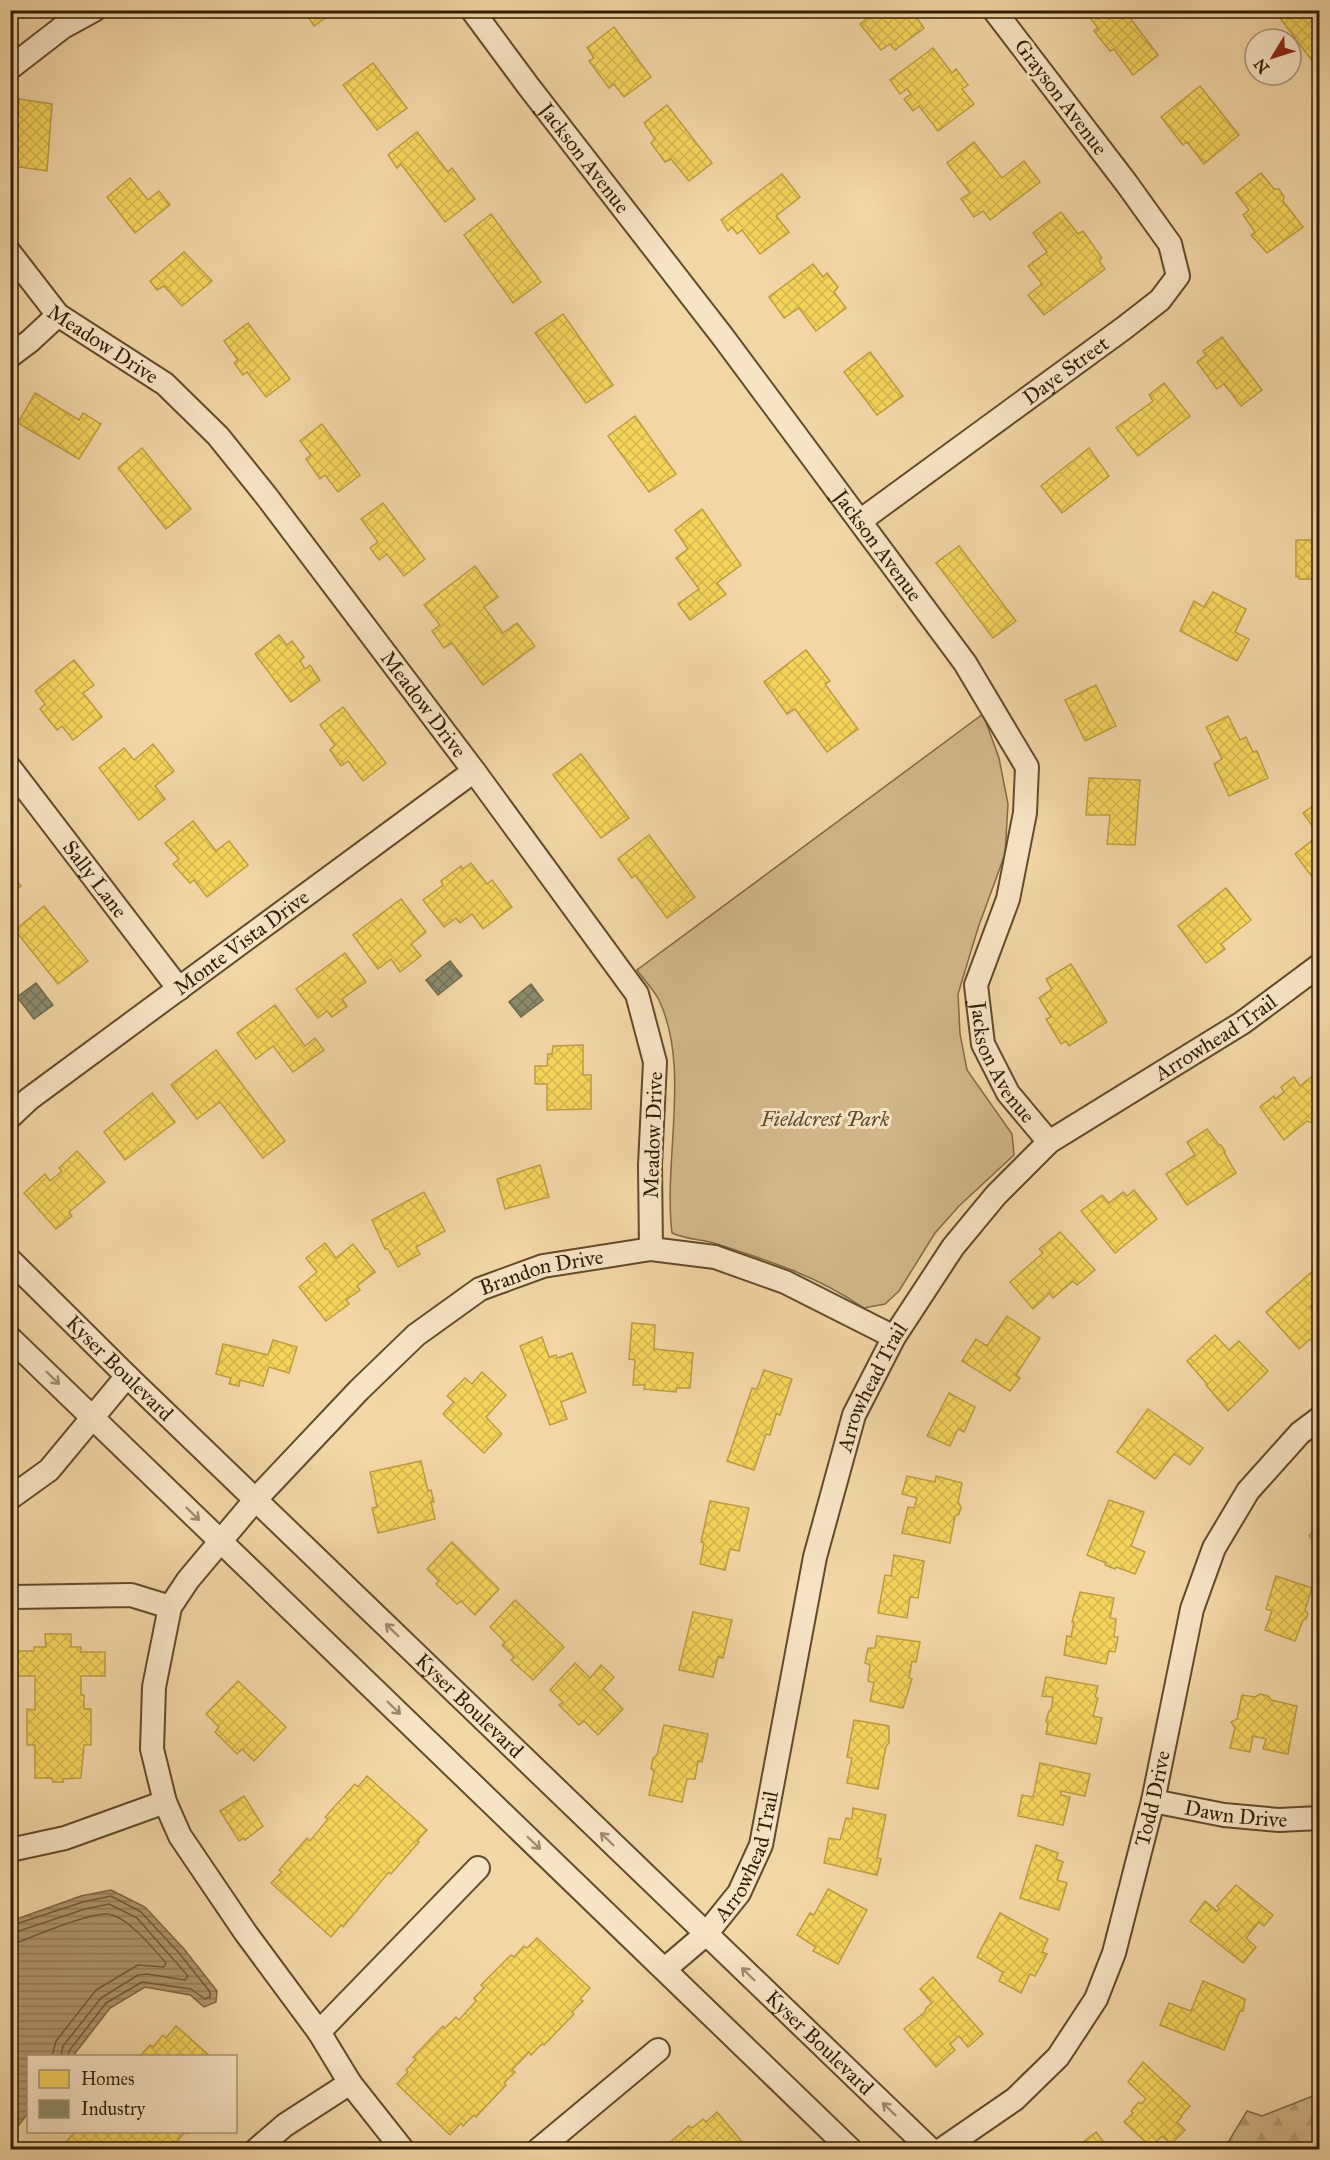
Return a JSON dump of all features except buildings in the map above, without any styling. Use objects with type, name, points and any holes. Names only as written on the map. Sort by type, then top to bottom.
[{"type":"street","points":[[10,68],[63,27],[94,10]]},
{"type":"street","name":"Jackson Avenue","points":[[472,10],[528,87],[723,337],[965,663],[1027,766],[1025,813],[1008,899],[976,985],[983,1044],[1008,1093],[1049,1142]]},
{"type":"street","name":"Grayson Avenue","points":[[994,10],[1128,184]]},
{"type":"street","name":"Daye Street","points":[[860,521],[1160,300],[1178,276],[1170,244],[1128,184]]},
{"type":"street","name":"Meadow Drive","points":[[10,253],[58,315],[165,384],[218,436],[267,497],[474,771],[637,994],[655,1062],[650,1166],[651,1249]]},
{"type":"street","points":[[10,356],[58,315]]},
{"type":"street","name":"Sally Lane","points":[[10,768],[179,989]]},
{"type":"street","name":"Monte Vista Drive","points":[[10,1117],[29,1099],[474,771]]},
{"type":"street","name":"Arrowhead Trail","points":[[665,1969],[706,1934],[739,1893],[761,1845],[815,1557],[854,1415],[894,1337],[953,1247],[996,1195],[1049,1142],[1242,1023],[1320,965]]},
{"type":"street","name":"Brandon Drive","points":[[170,1607],[220,1540],[359,1390],[416,1335],[480,1289],[543,1266],[651,1249],[715,1257],[785,1282],[894,1337]]},
{"type":"street","name":"Kyser Boulevard","points":[[10,1260],[127,1376],[931,2150]]},
{"type":"street","points":[[10,1338],[851,2150]]},
{"type":"street","points":[[10,1498],[49,1470],[127,1376]]},
{"type":"street","name":"Todd Drive","points":[[941,2150],[1015,2099],[1058,2057],[1096,1999],[1113,1953],[1153,1801],[1192,1608],[1214,1548],[1248,1491],[1300,1433],[1320,1418]]},
{"type":"street","points":[[14,1597],[131,1595],[170,1607],[154,1687],[152,1749],[165,1803],[180,1836],[245,1932],[319,2032],[350,2083],[404,2150]]},
{"type":"street","name":"Dawn Drive","points":[[1153,1801],[1224,1815],[1279,1820],[1320,1818]]},
{"type":"street","points":[[10,1850],[65,1838],[165,1803]]},
{"type":"street","points":[[319,2032],[478,1868]]},
{"type":"street","points":[[538,2150],[658,2050]]},
{"type":"street","points":[[256,2150],[285,2125],[350,2083]]},
{"type":"green space","name":"Fieldcrest Park","points":[[983,714],[999,758],[1008,804],[1005,854],[978,928],[958,994],[960,1034],[967,1070],[1012,1134],[1014,1155],[959,1206],[935,1233],[899,1291],[885,1304],[864,1308],[829,1287],[793,1270],[717,1244],[672,1233],[670,1205],[675,1084],[673,1055],[668,1027],[659,1000],[637,970]]},
{"type":"green space","points":[[1319,2090],[1319,2149],[1217,2149],[1229,2141],[1247,2111],[1262,2116],[1313,2096]]},
{"type":"water","points":[[111,1890],[145,1907],[184,1949],[217,1991],[216,2002],[204,2007],[190,1995],[145,1987],[110,2008],[74,2055],[27,2055],[27,2114],[12,2134],[11,2140],[11,1921],[81,1896]]}]
